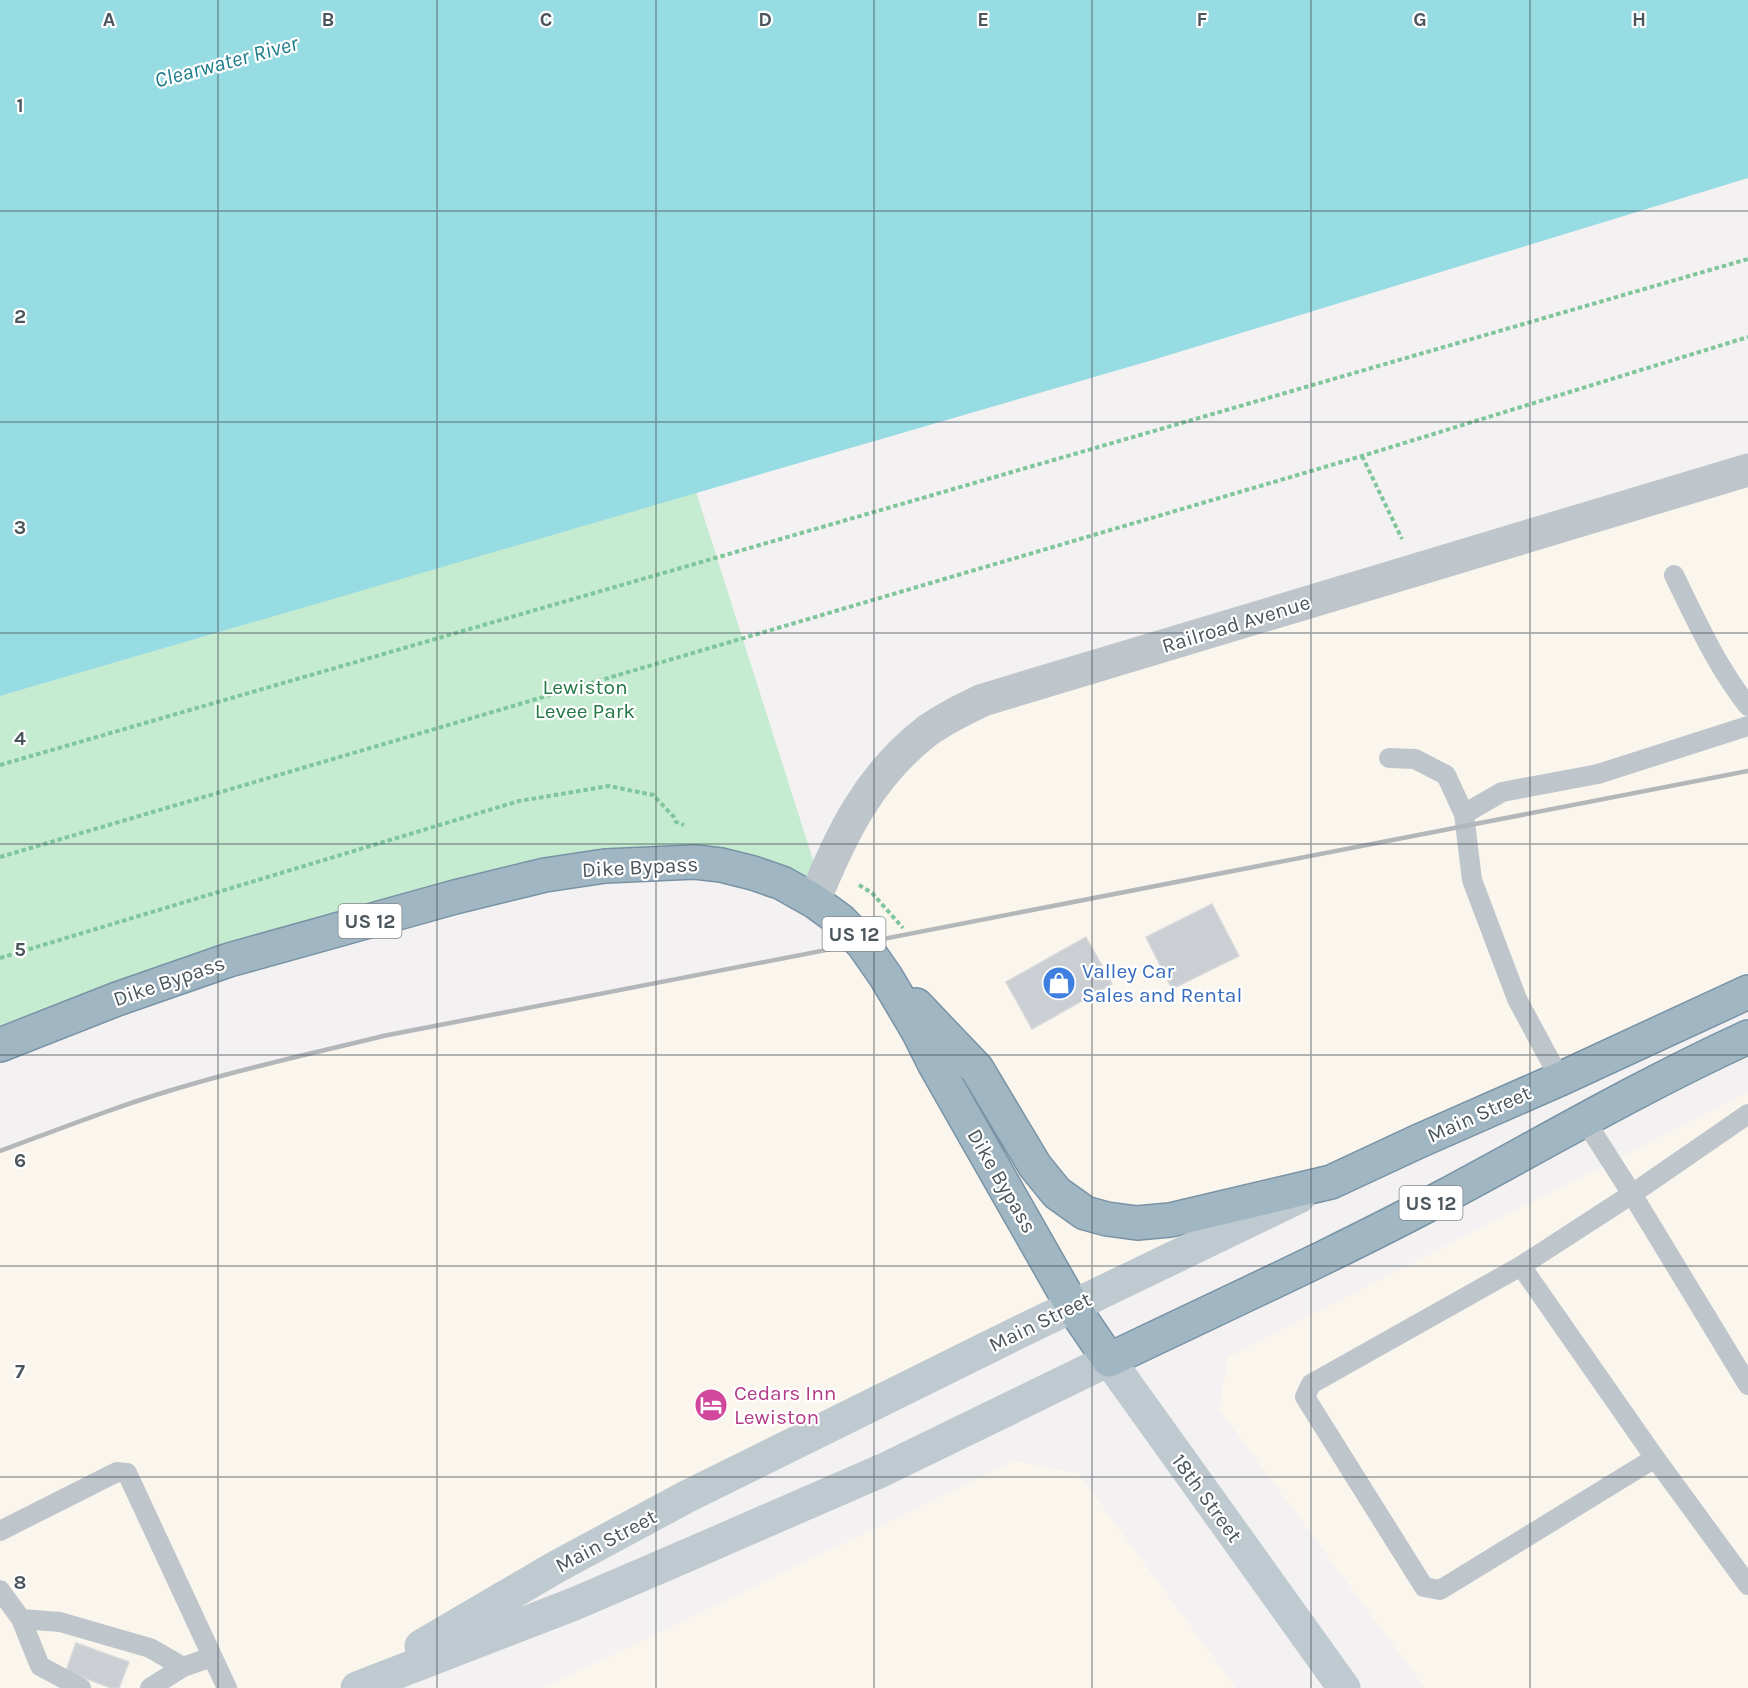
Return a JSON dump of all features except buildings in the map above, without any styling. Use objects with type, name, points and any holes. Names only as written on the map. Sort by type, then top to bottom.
[{"type":"highway","name":"Dike Bypass","points":[[0,1045],[117,999],[229,960],[455,897],[545,875],[605,866],[695,862],[753,873],[782,883],[814,901],[840,920],[886,976],[1073,1307]]},
{"type":"highway","name":"US 12","points":[[886,976],[977,1069],[1035,1166],[1057,1193],[1085,1213],[1137,1223],[1170,1220],[1331,1182]]},
{"type":"highway","name":"Main Street","points":[[1331,1182],[1748,992]]},
{"type":"highway","name":"Main Street","points":[[1109,1360],[1401,1218],[1584,1119],[1748,1037]]},
{"type":"highway","name":"18th Street","points":[[1073,1307],[1109,1360]]},
{"type":"main road","name":"Main Street","points":[[350,1688],[556,1567],[686,1497],[1331,1182]]},
{"type":"main road","name":"Main Street","points":[[357,1688],[574,1604],[883,1470],[1109,1360]]},
{"type":"main road","name":"18th Street","points":[[1109,1360],[1344,1688]]},
{"type":"street","name":"Railroad Avenue","points":[[814,901],[838,846],[879,777],[894,760],[928,731],[983,700],[1748,470]]},
{"type":"lane","points":[[1674,574],[1713,653],[1748,706]]},
{"type":"lane","points":[[1464,814],[1502,792],[1598,774],[1748,726]]},
{"type":"lane","points":[[1389,758],[1415,759],[1446,775],[1464,814],[1472,880],[1517,999],[1560,1078]]},
{"type":"lane","points":[[1655,1458],[1440,1590],[1424,1587],[1305,1397],[1311,1384],[1521,1266],[1632,1194],[1748,1114]]},
{"type":"lane","points":[[1584,1119],[1748,1385]]},
{"type":"lane","points":[[1521,1266],[1655,1458],[1748,1585]]},
{"type":"lane","points":[[0,1531],[117,1472],[128,1473],[227,1688]]},
{"type":"lane","points":[[0,1590],[21,1619],[40,1666],[81,1688]]},
{"type":"lane","points":[[21,1619],[60,1622],[150,1648],[183,1667]]},
{"type":"lane","points":[[150,1688],[183,1667],[212,1657]]},
{"type":"path","points":[[0,765],[1748,260]]},
{"type":"path","points":[[0,857],[1362,456],[1748,337]]},
{"type":"path","points":[[1362,456],[1417,571]]},
{"type":"path","points":[[0,958],[519,801],[609,786],[653,795],[676,822]]},
{"type":"shaded area","points":[[1748,473],[1748,992],[1238,1226],[350,1688],[0,1688],[0,1153],[103,1114],[280,1060],[862,944],[814,901],[928,731]]},
{"type":"shaded area","points":[[1748,1092],[1748,1688],[1425,1688],[1219,1409],[1228,1357]]},
{"type":"shaded area","points":[[1014,1461],[1078,1473],[1236,1688],[544,1688]]},
{"type":"green space","name":"Lewiston Levee Park","points":[[696,492],[821,885],[605,866],[0,1045],[0,696]]},
{"type":"water","name":"Clearwater River","points":[[0,0],[1748,0],[1748,178],[1156,359],[0,696]]},
{"type":"railway","points":[[0,1151],[165,1092],[383,1036],[1748,771]]},
{"type":"place","name":"Valley Car Sales and Rental","points":[[1059,983]]},
{"type":"place","name":"Cedars Inn Lewiston","points":[[711,1405]]}]
